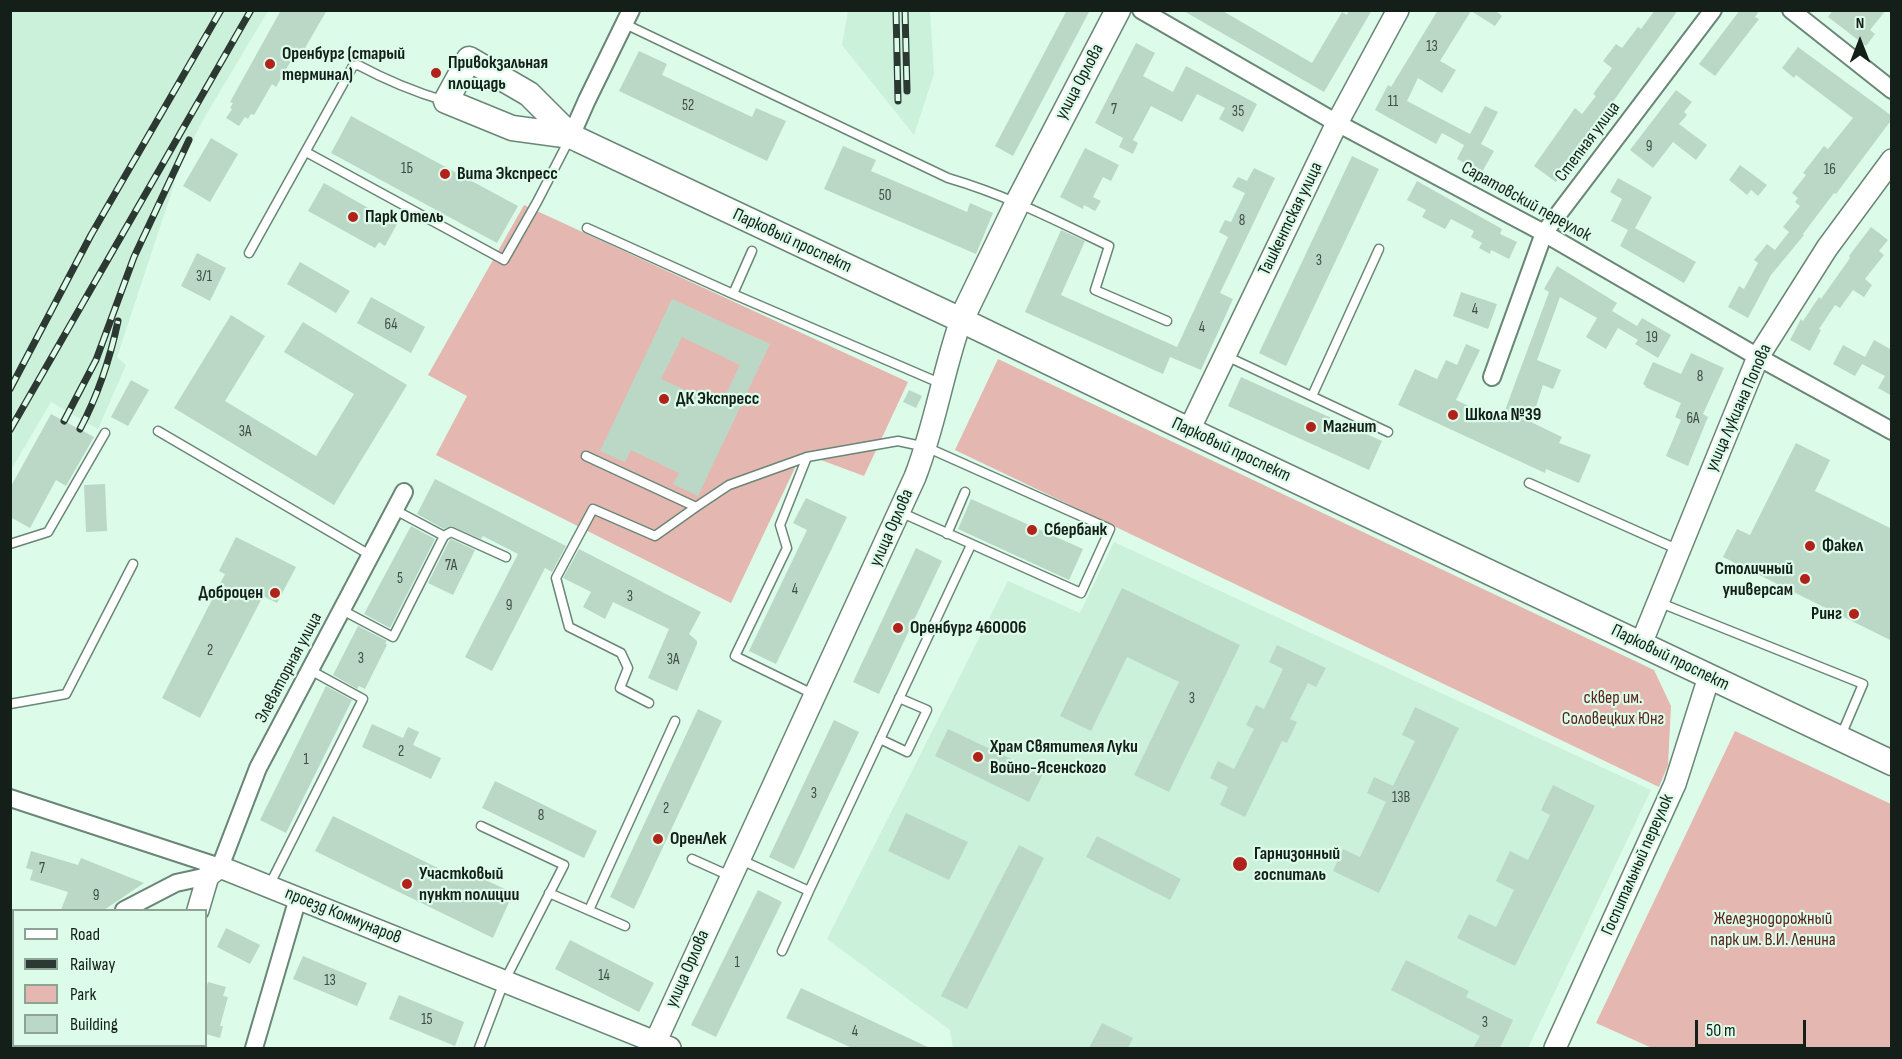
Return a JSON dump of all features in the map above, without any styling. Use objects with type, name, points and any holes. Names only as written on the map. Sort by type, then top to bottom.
[{"type":"main road","name":"улица Орлова","points":[[961,320],[1018,202],[1118,10]]},
{"type":"main road","name":"Парковый проспект","points":[[571,136],[529,94],[469,59],[446,101],[512,128],[571,136],[1892,763]]},
{"type":"street","name":"Саратовский переулок","points":[[1141,10],[1337,123],[1544,233],[1758,357],[1892,430]]},
{"type":"street","name":"Ташкентская улица","points":[[1189,430],[1337,123],[1398,10]]},
{"type":"street","name":"Степная улица","points":[[1492,377],[1544,233],[1713,10]]},
{"type":"street","points":[[1791,10],[1892,90]]},
{"type":"street","points":[[571,136],[586,100],[628,17]]},
{"type":"street","name":"улица Лукиана Попова","points":[[1641,644],[1758,357],[1827,248],[1892,160]]},
{"type":"street","name":"улица Орлова","points":[[662,1046],[735,868],[900,512],[927,447],[951,348],[961,320]]},
{"type":"street","name":"Элеваторная улица","points":[[214,872],[258,768],[404,492]]},
{"type":"street","name":"Госпитальный переулок","points":[[1555,1048],[1675,784],[1709,677]]},
{"type":"street","name":"проезд Коммунаров","points":[[10,798],[214,872],[269,886],[662,1046]]},
{"type":"street","points":[[126,909],[176,883],[214,872]]},
{"type":"street","points":[[198,909],[214,872]]},
{"type":"street","points":[[254,1048],[298,898]]},
{"type":"lane","points":[[628,17],[948,178],[1018,202],[1109,246],[1095,290],[1167,321]]},
{"type":"lane","points":[[249,253],[356,65],[421,94],[446,101]]},
{"type":"lane","points":[[306,152],[504,260],[571,136]]},
{"type":"lane","points":[[588,228],[942,385]]},
{"type":"lane","points":[[1312,396],[1379,249]]},
{"type":"lane","points":[[733,294],[752,251]]},
{"type":"lane","points":[[1226,355],[1388,432]]},
{"type":"lane","points":[[158,431],[370,555]]},
{"type":"lane","points":[[10,544],[48,532],[105,433]]},
{"type":"lane","points":[[650,703],[620,688],[628,668],[621,653],[569,627],[556,578],[592,510],[655,536],[729,485],[807,458],[898,441],[927,447],[1110,529],[1082,593],[900,512]]},
{"type":"lane","points":[[586,456],[696,507]]},
{"type":"lane","points":[[807,458],[780,525],[787,548],[735,656],[816,695]]},
{"type":"lane","points":[[1528,483],[1679,550]]},
{"type":"lane","points":[[947,534],[965,492]]},
{"type":"lane","points":[[394,510],[444,536]]},
{"type":"lane","points":[[342,610],[393,637],[444,536],[451,532],[506,557]]},
{"type":"lane","points":[[782,951],[971,545]]},
{"type":"lane","points":[[10,704],[66,694],[133,564]]},
{"type":"lane","points":[[1658,602],[1863,684],[1840,738]]},
{"type":"lane","points":[[269,886],[363,699],[310,670]]},
{"type":"lane","points":[[880,739],[907,752],[927,710],[899,698]]},
{"type":"lane","points":[[589,910],[675,721]]},
{"type":"lane","points":[[479,1048],[504,982],[564,865],[481,826]]},
{"type":"lane","points":[[692,859],[735,868],[809,891]]},
{"type":"lane","points":[[549,893],[625,926]]},
{"type":"lane","points":[[259,1031],[264,1048]]},
{"type":"shaded area","points":[[11,10],[268,11],[203,120],[177,170],[117,357],[126,365],[98,429],[51,402],[11,470]]},
{"type":"shaded area","points":[[848,11],[930,11],[934,74],[914,135],[842,45]]},
{"type":"shaded area","name":"Гарнизонный госпиталь","points":[[1114,542],[1651,790],[1528,1048],[953,1048],[950,1030],[827,939],[1008,581],[1080,613]]},
{"type":"green space","points":[[524,205],[908,382],[864,476],[802,453],[731,603],[436,455],[467,396],[428,375]]},
{"type":"green space","name":"сквер им. Соловецких Юнг","points":[[998,359],[1654,670],[1671,706],[1668,765],[1659,787],[955,450]]},
{"type":"green space","name":"Железнодорожный парк им. В.И. Ленина","points":[[1735,731],[1891,804],[1891,1048],[1652,1048],[1596,1023]]},
{"type":"building","name":"Оренбург (старый терминал)","points":[[281,10],[327,10],[301,55],[296,52],[276,87],[272,84],[254,115],[251,114],[248,119],[245,117],[239,126],[226,118],[232,109],[230,108],[233,103],[230,102]]},
{"type":"building","points":[[1067,10],[1090,10],[1013,156],[995,146]]},
{"type":"building","points":[[1182,10],[1221,10],[1312,63],[1342,12],[1347,15],[1349,10],[1372,10],[1324,92]]},
{"type":"building","points":[[1438,10],[1495,10],[1502,16],[1495,26],[1471,11],[1440,61],[1456,70],[1442,93],[1418,78],[1407,101],[1470,134],[1485,106],[1498,112],[1481,144],[1494,151],[1482,172],[1457,159],[1464,145],[1442,133],[1436,144],[1375,110],[1388,85],[1391,87]]},
{"type":"building","points":[[1655,10],[1678,10],[1556,182],[1534,166],[1575,108],[1582,114],[1596,96],[1593,94],[1612,68],[1603,61],[1616,44],[1622,48],[1638,27],[1641,29]]},
{"type":"building","points":[[1740,10],[1760,10],[1755,17],[1759,19],[1715,76],[1699,64]]},
{"type":"building","points":[[1833,10],[1886,10],[1870,30],[1875,34],[1866,46],[1828,17]]},
{"type":"building","points":[[1136,43],[1155,53],[1143,76],[1173,92],[1186,66],[1257,104],[1243,132],[1219,119],[1225,108],[1197,94],[1182,122],[1151,106],[1133,140],[1138,143],[1133,154],[1119,147],[1123,138],[1095,123]]},
{"type":"building","points":[[1798,47],[1892,116],[1892,119],[1771,275],[1748,318],[1728,307],[1739,286],[1744,289],[1758,263],[1754,260],[1767,244],[1775,250],[1789,232],[1783,227],[1800,206],[1795,202],[1798,198],[1792,193],[1806,175],[1803,173],[1824,146],[1828,149],[1853,118],[1796,75],[1794,78],[1782,68]]},
{"type":"building","points":[[639,51],[667,64],[662,75],[752,117],[756,108],[786,121],[767,161],[619,91]]},
{"type":"building","points":[[1676,90],[1692,102],[1684,112],[1687,115],[1679,124],[1707,145],[1696,160],[1673,142],[1653,168],[1630,150]]},
{"type":"building","points":[[351,116],[518,206],[497,243],[331,153]]},
{"type":"building","points":[[211,138],[238,154],[210,202],[183,186]]},
{"type":"building","points":[[843,146],[876,160],[871,171],[967,212],[970,203],[993,213],[976,254],[824,189]]},
{"type":"building","points":[[1085,148],[1119,165],[1111,181],[1103,177],[1093,197],[1101,201],[1095,211],[1084,205],[1083,209],[1060,197]]},
{"type":"building","points":[[1352,156],[1379,169],[1286,366],[1259,353]]},
{"type":"building","points":[[1740,165],[1767,185],[1758,196],[1751,190],[1747,195],[1729,180]]},
{"type":"building","points":[[1254,168],[1275,178],[1220,293],[1233,299],[1201,370],[1170,357],[1163,374],[1025,312],[1061,230],[1085,241],[1061,295],[1177,347],[1228,237],[1219,232],[1225,220],[1231,222],[1245,193],[1232,187],[1238,177],[1247,181]]},
{"type":"building","points":[[1618,178],[1652,197],[1635,228],[1696,262],[1684,283],[1620,246],[1628,230],[1611,221],[1622,199],[1610,192]]},
{"type":"building","points":[[1417,181],[1502,229],[1500,234],[1517,242],[1509,259],[1491,250],[1490,254],[1479,248],[1482,243],[1471,237],[1474,231],[1451,219],[1445,229],[1422,217],[1426,210],[1407,200]]},
{"type":"building","name":"Парк Отель","points":[[324,183],[397,224],[385,246],[379,242],[375,248],[308,211]]},
{"type":"building","points":[[1871,227],[1888,240],[1879,251],[1884,255],[1865,279],[1872,285],[1864,297],[1853,290],[1840,308],[1835,305],[1819,329],[1821,330],[1810,351],[1790,340],[1801,319],[1803,321],[1819,297],[1821,299]]},
{"type":"building","points":[[197,253],[226,268],[210,301],[181,286]]},
{"type":"building","points":[[300,262],[350,291],[336,313],[287,284]]},
{"type":"building","points":[[1557,266],[1617,303],[1612,311],[1637,326],[1642,318],[1671,335],[1658,358],[1635,344],[1638,340],[1618,328],[1606,349],[1586,337],[1597,318],[1560,297],[1537,360],[1561,370],[1553,389],[1543,385],[1531,422],[1562,437],[1559,443],[1591,455],[1579,483],[1546,469],[1545,473],[1398,405],[1415,369],[1437,379],[1446,360],[1457,365],[1466,344],[1480,350],[1456,400],[1501,421],[1549,292],[1544,289]]},
{"type":"building","points":[[1461,292],[1497,304],[1488,329],[1453,316]]},
{"type":"building","points":[[371,297],[425,327],[411,353],[357,323]]},
{"type":"building","name":"ДК Экспресс","points":[[672,299],[770,344],[698,496],[673,484],[679,473],[631,450],[625,462],[600,451]],"holes":[[[682,337],[740,365],[720,406],[661,379]]]},
{"type":"building","points":[[231,315],[265,336],[225,401],[316,456],[354,394],[284,352],[303,322],[407,385],[334,505],[174,408]]},
{"type":"building","points":[[1874,340],[1892,350],[1892,396],[1878,388],[1885,376],[1862,364],[1855,376],[1833,364],[1843,345],[1865,357]]},
{"type":"building","points":[[1691,353],[1724,368],[1703,414],[1708,417],[1688,466],[1666,456],[1681,420],[1675,417],[1681,403],[1643,384],[1653,362],[1681,374]]},
{"type":"building","points":[[1241,377],[1382,441],[1369,470],[1228,406]]},
{"type":"building","points":[[131,380],[149,390],[128,426],[111,417]]},
{"type":"building","points":[[909,390],[922,396],[916,408],[903,402]]},
{"type":"building","points":[[51,414],[94,437],[66,486],[56,480],[30,528],[10,517],[10,488]]},
{"type":"building","name":"Факел","points":[[1796,443],[1830,460],[1815,491],[1892,529],[1892,641],[1723,557],[1737,529],[1750,535]]},
{"type":"building","points":[[435,479],[566,546],[552,572],[545,568],[492,671],[465,657],[518,554],[483,536],[481,539],[451,526],[444,529],[417,514]]},
{"type":"building","points":[[105,484],[107,531],[86,532],[84,485]]},
{"type":"building","points":[[806,498],[847,517],[776,664],[749,651],[807,530],[793,523]]},
{"type":"building","points":[[971,499],[1083,549],[1069,580],[958,529]]},
{"type":"building","points":[[411,526],[435,539],[390,628],[364,614]]},
{"type":"building","points":[[236,537],[296,567],[277,603],[263,596],[200,718],[162,698],[225,574],[219,571]]},
{"type":"building","points":[[451,539],[475,550],[453,595],[428,583]]},
{"type":"building","points":[[916,548],[942,561],[879,694],[853,682]]},
{"type":"building","points":[[579,549],[701,612],[689,634],[697,641],[697,644],[677,691],[648,678],[669,629],[613,602],[605,619],[583,607],[591,592],[563,578]]},
{"type":"building","points":[[1122,588],[1240,645],[1169,792],[1134,775],[1179,682],[1127,657],[1091,731],[1060,716]]},
{"type":"building","points":[[358,626],[387,641],[365,689],[359,686],[357,689],[333,675]]},
{"type":"building","points":[[1277,645],[1326,668],[1316,687],[1308,683],[1290,719],[1297,722],[1287,743],[1282,741],[1245,817],[1220,805],[1228,787],[1210,778],[1218,761],[1234,769],[1254,729],[1246,725],[1256,705],[1264,709],[1283,669],[1269,662]]},
{"type":"building","points":[[326,686],[352,700],[286,833],[260,820]]},
{"type":"building","points":[[1415,707],[1459,728],[1379,893],[1333,871],[1343,849],[1360,857],[1386,802],[1367,793],[1374,777],[1393,786],[1415,741],[1402,735]]},
{"type":"building","points":[[698,709],[722,721],[634,909],[610,897]]},
{"type":"building","points":[[834,720],[859,732],[794,869],[769,857]]},
{"type":"building","points":[[372,724],[403,738],[408,727],[419,732],[413,745],[441,758],[431,779],[362,747]]},
{"type":"building","points":[[948,729],[1043,774],[1029,802],[935,756]]},
{"type":"building","points":[[495,781],[597,831],[584,858],[482,808]]},
{"type":"building","points":[[1553,785],[1595,806],[1515,966],[1457,938],[1469,914],[1496,927],[1514,890],[1496,881],[1510,851],[1528,860],[1550,815],[1541,810]]},
{"type":"building","points":[[906,813],[968,842],[949,880],[888,851]]},
{"type":"building","points":[[333,816],[462,880],[467,871],[513,893],[493,938],[315,851]]},
{"type":"building","points":[[1097,836],[1181,879],[1170,900],[1086,857]]},
{"type":"building","points":[[1019,845],[1044,858],[967,1009],[941,996]]},
{"type":"building","points":[[31,851],[78,865],[81,858],[144,883],[105,909],[61,909],[68,892],[30,880],[33,870],[26,868]]},
{"type":"building","points":[[758,890],[782,902],[716,1037],[691,1025]]},
{"type":"building","points":[[226,928],[260,945],[250,964],[217,947]]},
{"type":"building","points":[[570,940],[654,983],[639,1012],[555,969]]},
{"type":"building","points":[[303,956],[367,983],[357,1006],[293,979]]},
{"type":"building","points":[[1406,960],[1469,991],[1466,997],[1513,1020],[1500,1048],[1473,1048],[1480,1036],[1391,990]]},
{"type":"building","points":[[208,982],[226,987],[223,996],[228,997],[220,1026],[223,1026],[220,1038],[207,1034]]},
{"type":"building","points":[[801,988],[930,1048],[852,1048],[786,1018]]},
{"type":"building","points":[[399,995],[464,1022],[455,1046],[389,1019]]},
{"type":"building","points":[[1102,1023],[1133,1038],[1128,1048],[1089,1048]]},
{"type":"railway","points":[[10,389],[91,235],[221,10]]},
{"type":"railway","points":[[10,430],[251,10]]},
{"type":"railway","points":[[896,10],[898,101]]},
{"type":"railway","points":[[905,10],[907,91]]},
{"type":"railway","points":[[64,421],[96,360],[134,257],[189,140]]},
{"type":"railway","points":[[80,429],[103,376],[118,321]]},
{"type":"place","name":"Оренбург (старый терминал)","points":[[270,64]]},
{"type":"place","name":"Привокзальная площадь","points":[[436,73]]},
{"type":"place","name":"Вита Экспресс","points":[[445,174]]},
{"type":"place","name":"Парк Отель","points":[[353,217]]},
{"type":"place","name":"ДК Экспресс","points":[[664,399]]},
{"type":"place","name":"Школа №39","points":[[1453,415]]},
{"type":"place","name":"Магнит","points":[[1311,427]]},
{"type":"place","name":"Сбербанк","points":[[1032,530]]},
{"type":"place","name":"Факел","points":[[1810,546]]},
{"type":"place","name":"Столичный универсам","points":[[1805,579]]},
{"type":"place","name":"Доброцен","points":[[275,593]]},
{"type":"place","name":"Ринг","points":[[1854,614]]},
{"type":"place","name":"Оренбург 460006","points":[[898,628]]},
{"type":"place","name":"Храм Святителя Луки Войно-Ясенского","points":[[978,757]]},
{"type":"place","name":"ОренЛек","points":[[658,839]]},
{"type":"place","name":"Гарнизонный госпиталь","points":[[1240,864]]},
{"type":"place","name":"Участковый пункт полиции","points":[[407,884]]}]
